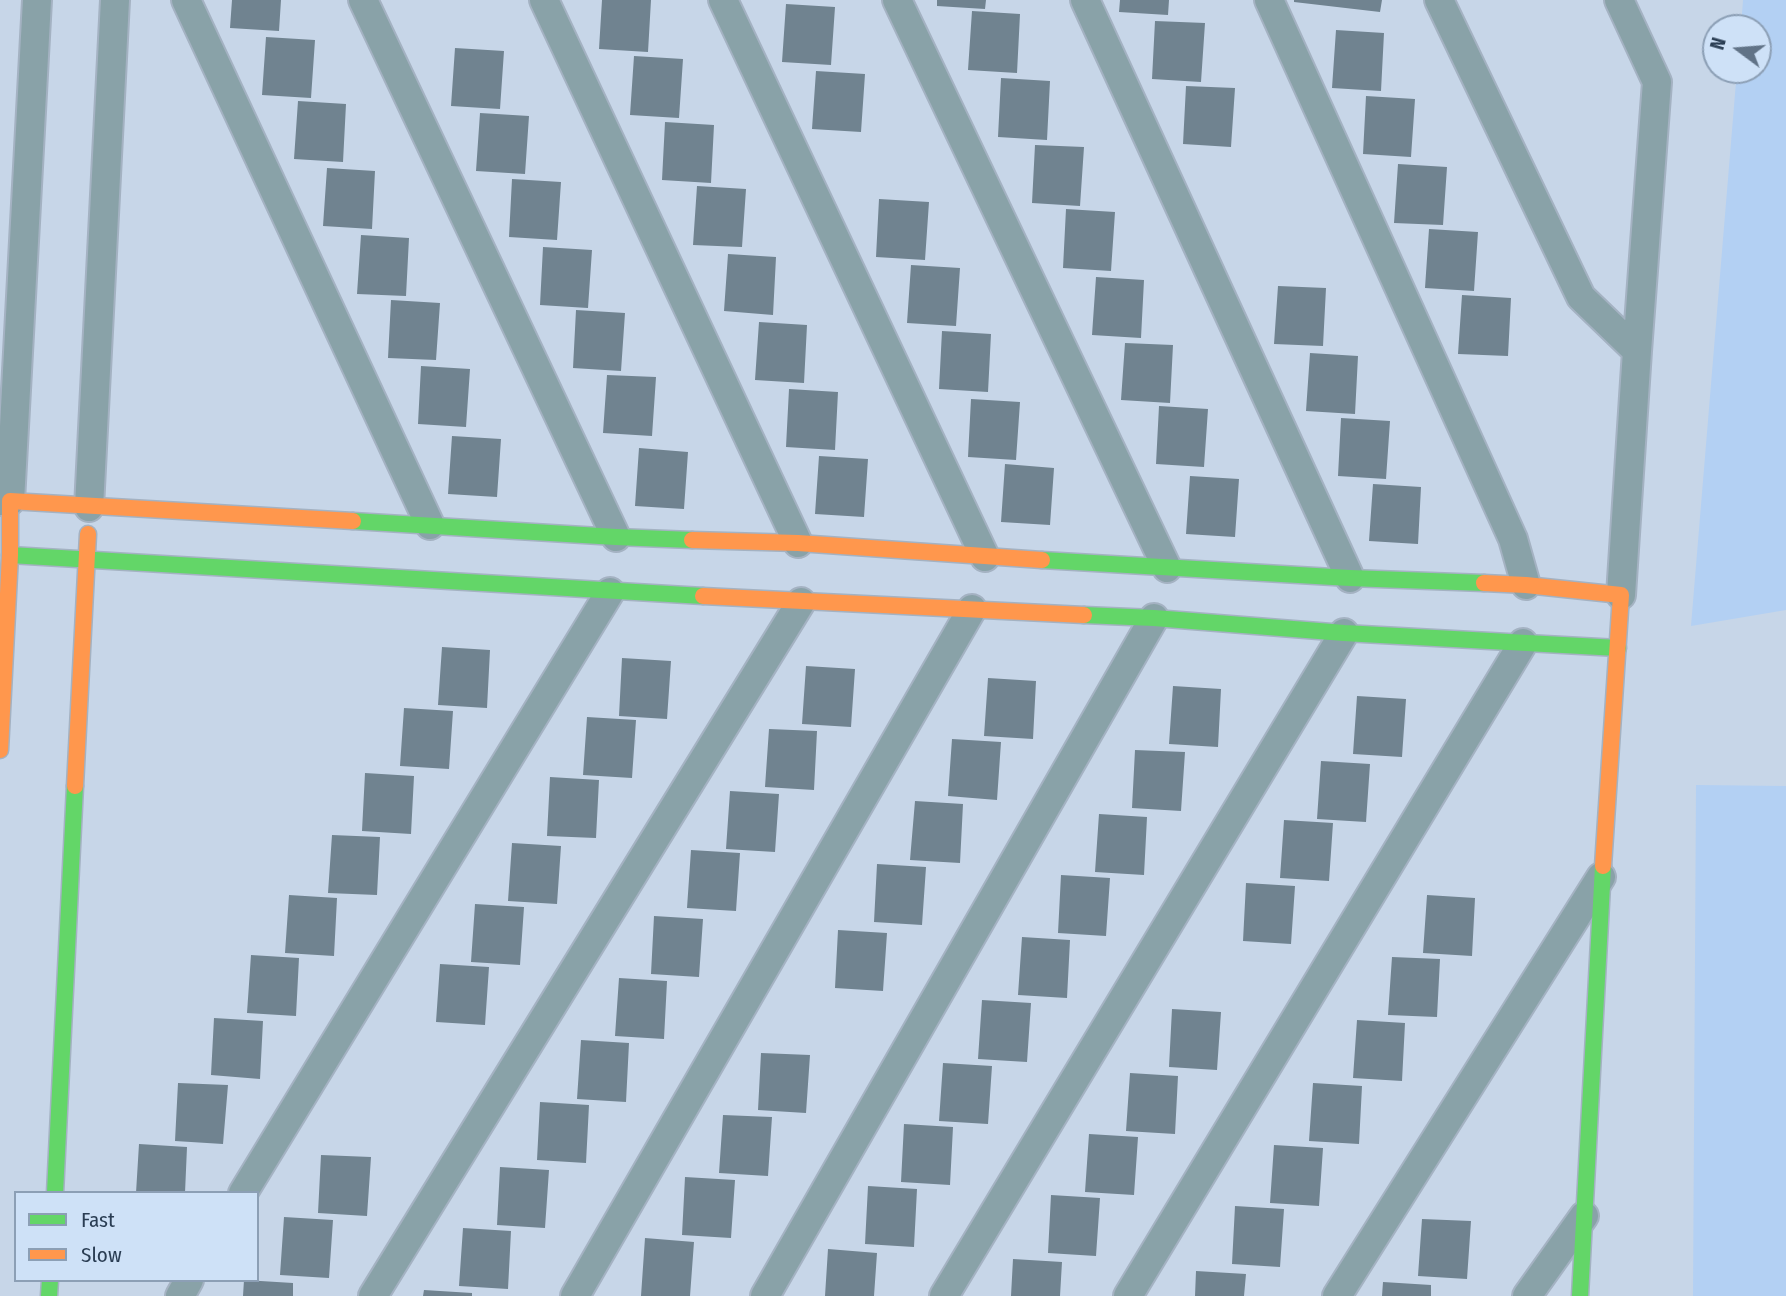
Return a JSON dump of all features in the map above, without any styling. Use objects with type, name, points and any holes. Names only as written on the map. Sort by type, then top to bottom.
[{"type":"street","points":[[0,750],[5,501],[37,0]]},
{"type":"street","points":[[55,1191],[115,0]]},
{"type":"street","points":[[186,0],[430,525]]},
{"type":"street","points":[[363,0],[616,537]]},
{"type":"street","points":[[544,0],[798,542]]},
{"type":"street","points":[[723,0],[985,557]]},
{"type":"street","points":[[897,0],[1167,568]]},
{"type":"street","points":[[1085,0],[1350,578]]},
{"type":"street","points":[[1269,0],[1513,539],[1526,585]]},
{"type":"street","points":[[1438,0],[1581,297],[1637,351]]},
{"type":"street","points":[[1580,1296],[1602,875],[1657,82],[1619,0]]},
{"type":"street","points":[[5,501],[616,537],[798,542],[1167,568],[1526,585],[1622,595]]},
{"type":"street","points":[[5,554],[610,592],[1154,618],[1344,633],[1618,648]]},
{"type":"street","points":[[244,1191],[610,592]]},
{"type":"street","points":[[373,1296],[801,602]]},
{"type":"street","points":[[575,1296],[972,609]]},
{"type":"street","points":[[765,1296],[1154,618]]},
{"type":"street","points":[[944,1296],[1344,633]]},
{"type":"street","points":[[1128,1296],[1523,643]]},
{"type":"street","points":[[1337,1296],[1602,875]]},
{"type":"street","points":[[1527,1296],[1584,1216]]},
{"type":"shaded area","points":[[1743,0],[1786,0],[1786,610],[1691,626],[1736,84],[1772,84],[1772,14],[1742,14]]},
{"type":"shaded area","points":[[1696,785],[1786,786],[1786,1296],[1693,1296]]},
{"type":"building","points":[[232,0],[281,0],[279,31],[230,28]]},
{"type":"building","points":[[602,0],[651,0],[648,52],[599,49]]},
{"type":"building","points":[[937,0],[986,0],[985,9],[937,6]]},
{"type":"building","points":[[1120,0],[1169,0],[1168,15],[1119,12]]},
{"type":"building","points":[[1294,0],[1382,0],[1380,12]]},
{"type":"building","points":[[786,4],[835,7],[831,65],[782,62]]},
{"type":"building","points":[[972,11],[1020,14],[1017,73],[968,70]]},
{"type":"building","points":[[1155,21],[1205,23],[1201,82],[1152,79]]},
{"type":"building","points":[[1336,30],[1384,33],[1381,91],[1332,88]]},
{"type":"building","points":[[266,37],[315,40],[311,98],[262,95]]},
{"type":"building","points":[[455,48],[504,51],[500,109],[451,106]]},
{"type":"building","points":[[634,56],[683,59],[679,118],[630,115]]},
{"type":"building","points":[[816,71],[865,74],[861,132],[812,129]]},
{"type":"building","points":[[1001,78],[1050,81],[1047,140],[998,137]]},
{"type":"building","points":[[1186,86],[1235,88],[1231,147],[1183,144]]},
{"type":"building","points":[[1366,96],[1415,99],[1411,157],[1363,154]]},
{"type":"building","points":[[298,101],[346,104],[343,162],[294,159]]},
{"type":"building","points":[[480,113],[529,116],[525,174],[476,171]]},
{"type":"building","points":[[665,122],[714,125],[711,183],[662,180]]},
{"type":"building","points":[[1035,145],[1084,147],[1080,206],[1032,203]]},
{"type":"building","points":[[1398,164],[1447,167],[1443,225],[1394,223]]},
{"type":"building","points":[[327,168],[375,171],[372,229],[323,226]]},
{"type":"building","points":[[512,179],[561,182],[557,240],[509,237]]},
{"type":"building","points":[[697,186],[746,189],[742,247],[693,245]]},
{"type":"building","points":[[879,199],[929,202],[925,260],[876,257]]},
{"type":"building","points":[[1066,209],[1115,212],[1111,271],[1063,268]]},
{"type":"building","points":[[1429,229],[1478,232],[1474,291],[1425,288]]},
{"type":"building","points":[[361,235],[409,238],[406,296],[357,294]]},
{"type":"building","points":[[543,247],[592,250],[588,308],[540,305]]},
{"type":"building","points":[[728,254],[776,257],[773,315],[724,311]]},
{"type":"building","points":[[911,265],[960,268],[956,326],[907,323]]},
{"type":"building","points":[[1096,277],[1144,280],[1141,338],[1092,335]]},
{"type":"building","points":[[1278,286],[1326,288],[1323,346],[1274,344]]},
{"type":"building","points":[[1462,295],[1511,298],[1508,356],[1458,354]]},
{"type":"building","points":[[391,300],[440,303],[436,360],[388,358]]},
{"type":"building","points":[[576,310],[625,313],[621,371],[573,368]]},
{"type":"building","points":[[759,322],[807,325],[804,383],[755,380]]},
{"type":"building","points":[[942,331],[991,334],[988,392],[939,389]]},
{"type":"building","points":[[1125,343],[1173,345],[1170,403],[1121,400]]},
{"type":"building","points":[[1310,353],[1358,356],[1355,414],[1306,411]]},
{"type":"building","points":[[421,366],[470,369],[466,427],[418,424]]},
{"type":"building","points":[[607,375],[656,377],[652,436],[603,433]]},
{"type":"building","points":[[789,389],[838,392],[835,450],[786,447]]},
{"type":"building","points":[[971,399],[1020,402],[1016,460],[968,457]]},
{"type":"building","points":[[1159,406],[1208,409],[1204,467],[1156,464]]},
{"type":"building","points":[[1341,418],[1390,421],[1386,479],[1338,476]]},
{"type":"building","points":[[452,436],[501,439],[497,497],[448,494]]},
{"type":"building","points":[[639,448],[688,452],[684,509],[635,506]]},
{"type":"building","points":[[819,456],[868,459],[864,517],[815,514]]},
{"type":"building","points":[[1005,464],[1054,468],[1050,525],[1001,522]]},
{"type":"building","points":[[1190,476],[1239,479],[1235,537],[1186,534]]},
{"type":"building","points":[[1373,484],[1421,487],[1418,544],[1369,541]]},
{"type":"building","points":[[442,647],[490,650],[487,708],[438,705]]},
{"type":"building","points":[[622,658],[671,661],[667,719],[619,716]]},
{"type":"building","points":[[806,666],[855,669],[851,727],[802,724]]},
{"type":"building","points":[[988,678],[1036,681],[1033,739],[984,736]]},
{"type":"building","points":[[1173,686],[1221,689],[1218,747],[1169,744]]},
{"type":"building","points":[[1357,696],[1406,699],[1402,757],[1353,754]]},
{"type":"building","points":[[404,708],[453,711],[449,769],[400,766]]},
{"type":"building","points":[[587,717],[636,720],[632,778],[583,775]]},
{"type":"building","points":[[769,729],[817,731],[814,790],[765,787]]},
{"type":"building","points":[[952,739],[1001,742],[997,800],[948,796]]},
{"type":"building","points":[[1135,750],[1185,752],[1181,811],[1132,808]]},
{"type":"building","points":[[1321,761],[1370,764],[1366,822],[1317,819]]},
{"type":"building","points":[[365,773],[414,776],[411,834],[362,831]]},
{"type":"building","points":[[550,777],[599,780],[596,838],[547,836]]},
{"type":"building","points":[[730,791],[779,794],[775,852],[726,849]]},
{"type":"building","points":[[915,801],[963,804],[960,863],[910,860]]},
{"type":"building","points":[[1099,814],[1147,817],[1144,875],[1095,872]]},
{"type":"building","points":[[1284,820],[1333,823],[1329,881],[1280,878]]},
{"type":"building","points":[[332,835],[380,837],[377,895],[328,893]]},
{"type":"building","points":[[512,843],[561,846],[557,904],[508,901]]},
{"type":"building","points":[[691,850],[740,853],[736,911],[687,908]]},
{"type":"building","points":[[877,864],[926,867],[922,925],[874,922]]},
{"type":"building","points":[[1061,875],[1110,878],[1106,936],[1058,933]]},
{"type":"building","points":[[1246,883],[1295,886],[1291,944],[1243,941]]},
{"type":"building","points":[[289,895],[337,898],[334,956],[285,953]]},
{"type":"building","points":[[1427,895],[1475,898],[1472,956],[1423,953]]},
{"type":"building","points":[[475,904],[524,907],[520,965],[471,962]]},
{"type":"building","points":[[654,916],[703,919],[699,977],[651,974]]},
{"type":"building","points":[[838,930],[887,933],[883,991],[835,988]]},
{"type":"building","points":[[1022,937],[1070,940],[1067,998],[1018,995]]},
{"type":"building","points":[[251,955],[299,958],[296,1016],[247,1013]]},
{"type":"building","points":[[1392,957],[1440,959],[1437,1017],[1388,1015]]},
{"type":"building","points":[[440,964],[489,967],[485,1025],[436,1022]]},
{"type":"building","points":[[619,978],[667,981],[664,1039],[615,1036]]},
{"type":"building","points":[[982,1000],[1031,1003],[1027,1062],[978,1059]]},
{"type":"building","points":[[1172,1009],[1221,1012],[1217,1070],[1169,1067]]},
{"type":"building","points":[[214,1018],[263,1021],[260,1079],[211,1075]]},
{"type":"building","points":[[1357,1020],[1405,1023],[1402,1081],[1353,1078]]},
{"type":"building","points":[[581,1040],[629,1043],[626,1102],[577,1099]]},
{"type":"building","points":[[761,1053],[810,1055],[806,1113],[758,1110]]},
{"type":"building","points":[[943,1063],[992,1066],[988,1124],[939,1121]]},
{"type":"building","points":[[1130,1073],[1178,1076],[1175,1134],[1126,1131]]},
{"type":"building","points":[[178,1083],[228,1085],[223,1144],[175,1141]]},
{"type":"building","points":[[1313,1083],[1362,1086],[1359,1144],[1309,1141]]},
{"type":"building","points":[[540,1102],[589,1105],[586,1163],[537,1160]]},
{"type":"building","points":[[723,1115],[772,1117],[768,1176],[719,1173]]},
{"type":"building","points":[[904,1124],[953,1127],[950,1185],[901,1182]]},
{"type":"building","points":[[1089,1134],[1138,1137],[1134,1195],[1085,1192]]},
{"type":"building","points":[[139,1144],[187,1147],[185,1191],[136,1191]]},
{"type":"building","points":[[1274,1145],[1323,1148],[1319,1206],[1270,1203]]},
{"type":"building","points":[[321,1155],[371,1157],[367,1216],[318,1213]]},
{"type":"building","points":[[500,1167],[549,1170],[545,1228],[497,1225]]},
{"type":"building","points":[[685,1177],[735,1180],[731,1238],[682,1235]]},
{"type":"building","points":[[868,1186],[917,1189],[914,1247],[865,1244]]},
{"type":"building","points":[[1051,1195],[1100,1198],[1096,1256],[1048,1253]]},
{"type":"building","points":[[1235,1206],[1284,1209],[1280,1267],[1232,1264]]},
{"type":"building","points":[[284,1217],[333,1220],[329,1278],[280,1275]]},
{"type":"building","points":[[1422,1219],[1471,1221],[1467,1279],[1418,1276]]},
{"type":"building","points":[[463,1228],[511,1231],[508,1289],[459,1286]]},
{"type":"building","points":[[645,1238],[694,1242],[690,1296],[641,1296]]},
{"type":"building","points":[[828,1249],[877,1253],[874,1296],[825,1296]]},
{"type":"building","points":[[1013,1259],[1062,1262],[1060,1296],[1011,1296]]},
{"type":"building","points":[[1196,1271],[1246,1274],[1244,1296],[1195,1296]]},
{"type":"building","points":[[244,1282],[293,1283],[293,1296],[243,1296]]},
{"type":"building","points":[[1383,1282],[1431,1285],[1431,1296],[1382,1296]]},
{"type":"building","points":[[424,1290],[472,1293],[472,1296],[423,1296]]},
{"type":"traffic: fast","points":[[353,521],[692,540]]},
{"type":"traffic: fast","points":[[10,555],[703,596]]},
{"type":"traffic: fast","points":[[1042,560],[1484,583]]},
{"type":"traffic: fast","points":[[1084,615],[1618,648]]},
{"type":"traffic: fast","points":[[55,1191],[75,786]]},
{"type":"traffic: fast","points":[[1580,1296],[1603,866]]},
{"type":"traffic: fast","points":[[49,1296],[50,1282]]},
{"type":"traffic: slow","points":[[0,750],[10,555],[10,501],[353,521]]},
{"type":"traffic: slow","points":[[75,786],[88,534]]},
{"type":"traffic: slow","points":[[692,540],[798,543],[1042,560]]},
{"type":"traffic: slow","points":[[1484,583],[1621,595],[1603,866]]},
{"type":"traffic: slow","points":[[703,596],[1084,615]]}]
